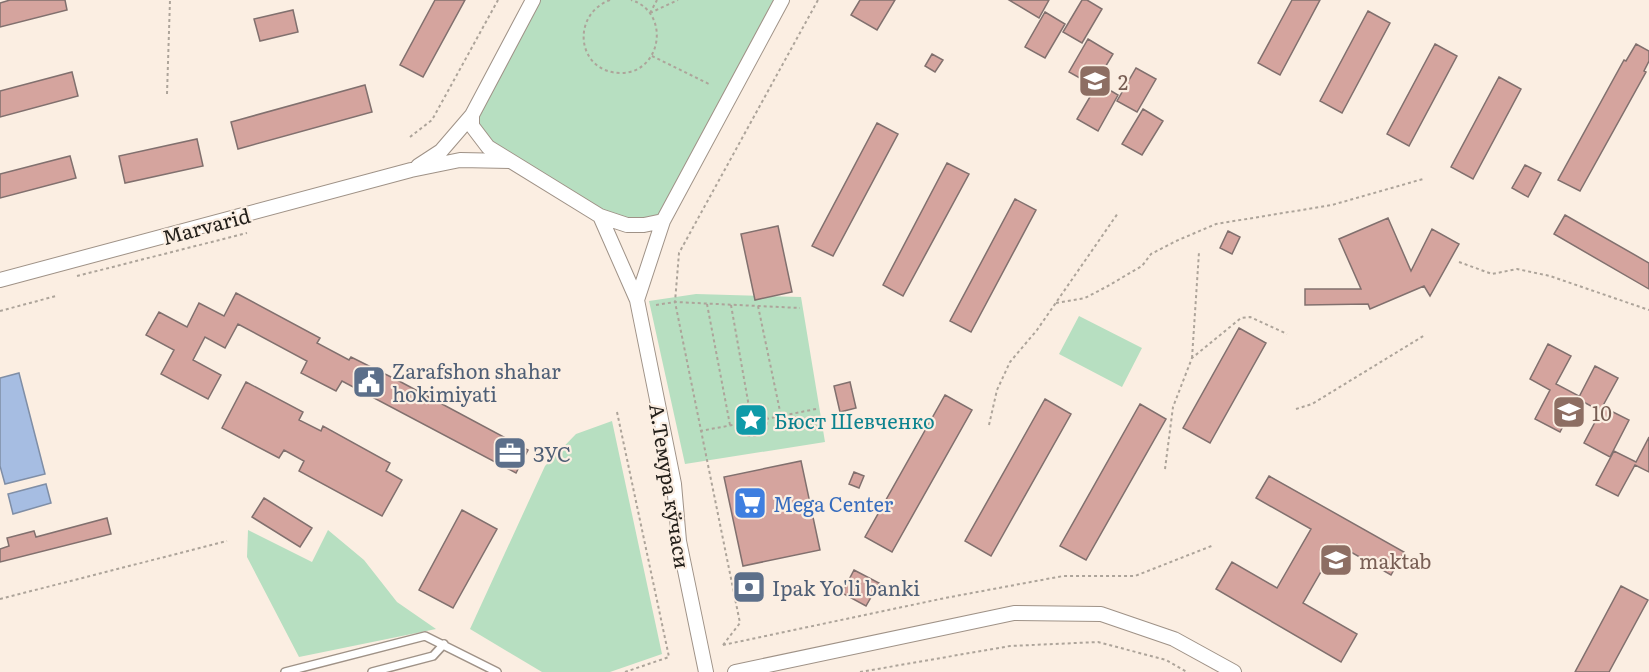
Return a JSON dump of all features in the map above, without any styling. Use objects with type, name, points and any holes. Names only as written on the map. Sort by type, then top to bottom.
[{"type":"street","points":[[411,170],[441,151],[472,115],[533,0]]},
{"type":"street","points":[[637,300],[663,220],[782,0]]},
{"type":"street","points":[[472,115],[472,126],[488,147],[600,216],[627,225],[644,225],[663,220]]},
{"type":"street","name":"Marvarid","points":[[0,280],[411,170],[460,159],[510,161]]},
{"type":"street","name":"А.Темура кўчаси","points":[[600,216],[637,300],[674,484],[679,542],[706,672]]},
{"type":"street","points":[[735,672],[1014,613],[1101,614],[1174,639],[1234,672]]},
{"type":"lane","points":[[285,672],[425,636],[498,672]]},
{"type":"lane","points":[[372,672],[433,656],[444,644]]},
{"type":"path","points":[[167,94],[170,0]]},
{"type":"path","points":[[410,137],[432,120],[498,0]]},
{"type":"path","points":[[610,0],[592,11],[586,21],[583,32],[584,44],[589,56],[597,64],[607,70],[620,73],[632,71],[644,65],[652,56],[657,44],[658,31],[654,19],[637,2],[631,0]]},
{"type":"path","points":[[650,13],[657,0]]},
{"type":"path","points":[[650,13],[678,0]]},
{"type":"path","points":[[818,0],[679,253],[675,302],[740,623],[723,645],[945,598],[1063,576],[1135,576],[1214,545]]},
{"type":"path","points":[[652,56],[709,84]]},
{"type":"path","points":[[1056,303],[1085,298],[1142,266],[1151,254],[1216,224],[1332,205],[1423,179]]},
{"type":"path","points":[[989,425],[997,390],[1010,362],[1037,330],[1118,213]]},
{"type":"path","points":[[77,276],[247,233]]},
{"type":"path","points":[[1165,469],[1173,406],[1192,358],[1199,252]]},
{"type":"path","points":[[1459,262],[1492,274],[1517,269],[1550,276],[1649,310]]},
{"type":"path","points":[[0,311],[56,296]]},
{"type":"path","points":[[656,305],[675,302],[800,308]]},
{"type":"path","points":[[706,304],[730,425]]},
{"type":"path","points":[[731,305],[749,407]]},
{"type":"path","points":[[758,306],[781,416]]},
{"type":"path","points":[[1192,358],[1241,318],[1250,317],[1287,334]]},
{"type":"path","points":[[1296,409],[1312,404],[1425,335]]},
{"type":"path","points":[[749,407],[762,411],[766,419],[762,432],[754,436],[744,434],[738,424],[741,412],[749,407]]},
{"type":"path","points":[[766,419],[816,410]]},
{"type":"path","points":[[617,412],[669,657],[625,672]]},
{"type":"path","points":[[700,431],[738,424]]},
{"type":"path","points":[[0,599],[227,541]]},
{"type":"path","points":[[860,672],[1010,646],[1098,642],[1166,660],[1187,672]]},
{"type":"green space","points":[[533,0],[782,0],[663,221],[627,225],[488,147],[472,115]]},
{"type":"green space","points":[[696,294],[801,297],[825,442],[685,464],[649,301]]},
{"type":"green space","points":[[1079,316],[1142,348],[1122,387],[1059,354]]},
{"type":"green space","points":[[612,421],[662,654],[610,672],[542,672],[470,629],[545,466],[576,434]]},
{"type":"green space","points":[[248,530],[312,562],[328,530],[364,560],[397,602],[436,629],[299,657],[247,557]]},
{"type":"water","points":[[19,373],[45,474],[5,484],[0,466],[0,378]]},
{"type":"water","points":[[46,484],[51,503],[13,514],[8,494]]},
{"type":"building","points":[[10,0],[65,0],[67,10],[0,27],[0,3]]},
{"type":"building","points":[[435,0],[465,0],[423,77],[400,65]]},
{"type":"building","points":[[860,0],[895,0],[877,30],[851,15]]},
{"type":"building","points":[[1009,0],[1049,0],[1039,18]]},
{"type":"building","points":[[1082,0],[1087,0],[1102,9],[1082,43],[1063,32]]},
{"type":"building","points":[[1292,0],[1320,0],[1280,75],[1258,63]]},
{"type":"building","points":[[293,10],[298,32],[260,41],[254,19]]},
{"type":"building","points":[[1368,11],[1390,23],[1342,113],[1320,101]]},
{"type":"building","points":[[1045,12],[1065,24],[1045,58],[1025,47]]},
{"type":"building","points":[[1088,39],[1113,54],[1094,86],[1069,72]]},
{"type":"building","points":[[1435,44],[1457,56],[1409,146],[1387,134]]},
{"type":"building","points":[[1636,44],[1649,51],[1649,61],[1644,71],[1646,72],[1580,191],[1558,180],[1624,60],[1626,61]]},
{"type":"building","points":[[932,54],[943,60],[935,72],[925,66]]},
{"type":"building","points":[[1136,68],[1156,79],[1137,112],[1117,101]]},
{"type":"building","points":[[72,72],[78,96],[0,117],[0,91]]},
{"type":"building","points":[[1499,77],[1521,89],[1473,179],[1451,167]]},
{"type":"building","points":[[1098,83],[1118,95],[1098,131],[1077,119]]},
{"type":"building","points":[[365,85],[372,112],[238,149],[231,122]]},
{"type":"building","points":[[1143,109],[1163,121],[1142,155],[1122,144]]},
{"type":"building","points":[[877,123],[898,134],[833,256],[812,246]]},
{"type":"building","points":[[197,139],[203,166],[125,183],[119,156]]},
{"type":"building","points":[[70,156],[76,178],[0,198],[0,174]]},
{"type":"building","points":[[947,163],[969,174],[903,296],[883,285]]},
{"type":"building","points":[[1525,165],[1541,173],[1528,197],[1512,188]]},
{"type":"building","points":[[1015,199],[1036,210],[971,332],[950,321]]},
{"type":"building","points":[[1565,215],[1649,263],[1649,289],[1554,234]]},
{"type":"building","points":[[1388,218],[1411,271],[1432,229],[1459,244],[1430,296],[1424,286],[1370,309],[1368,304],[1305,305],[1305,289],[1361,289],[1339,239]]},
{"type":"building","points":[[778,226],[792,292],[755,300],[741,234]]},
{"type":"building","points":[[1228,231],[1240,237],[1232,254],[1220,248]]},
{"type":"building","name":"Zarafshon shahar hokimiyati","points":[[236,293],[320,338],[317,343],[349,360],[351,357],[399,381],[528,450],[516,473],[342,381],[336,391],[301,373],[307,361],[238,324],[225,348],[205,337],[193,360],[221,375],[208,399],[161,374],[174,350],[146,335],[159,312],[187,327],[199,303],[224,316]]},
{"type":"building","points":[[1239,328],[1266,343],[1210,443],[1183,428]]},
{"type":"building","points":[[1548,344],[1571,356],[1556,384],[1579,396],[1560,432],[1535,419],[1550,390],[1530,379]]},
{"type":"building","points":[[1595,366],[1618,378],[1600,411],[1578,399]]},
{"type":"building","points":[[246,382],[303,412],[299,420],[321,431],[323,426],[390,463],[386,471],[402,480],[382,516],[299,471],[304,461],[284,450],[279,458],[222,428]]},
{"type":"building","points":[[850,382],[856,408],[840,412],[834,386]]},
{"type":"building","points":[[945,395],[972,410],[892,552],[865,537]]},
{"type":"building","points":[[1045,399],[1071,414],[991,556],[965,541]]},
{"type":"building","points":[[1140,404],[1166,419],[1086,560],[1060,546]]},
{"type":"building","points":[[1603,407],[1629,420],[1610,457],[1584,443]]},
{"type":"building","points":[[1649,437],[1649,472],[1635,465],[1618,496],[1596,485],[1614,451],[1636,462]]},
{"type":"building","points":[[801,461],[820,550],[743,566],[724,477]]},
{"type":"building","points":[[854,472],[864,476],[859,488],[849,484]]},
{"type":"building","points":[[1269,476],[1404,552],[1391,575],[1337,544],[1303,603],[1357,634],[1341,662],[1216,589],[1232,562],[1277,588],[1311,529],[1256,498]]},
{"type":"building","points":[[264,498],[312,528],[300,547],[252,517]]},
{"type":"building","points":[[462,510],[497,529],[453,608],[419,590]]},
{"type":"building","points":[[107,518],[111,534],[0,562],[0,549],[9,546],[7,538],[34,531],[36,537]]},
{"type":"building","points":[[854,570],[879,583],[866,606],[842,593]]},
{"type":"building","points":[[1621,586],[1648,600],[1609,672],[1575,672]]},
{"type":"place","name":"2","points":[[1095,81]]},
{"type":"place","name":"Zarafshon shahar hokimiyati","points":[[369,382]]},
{"type":"place","name":"10","points":[[1569,412]]},
{"type":"place","name":"Бюст Шевченко","points":[[751,420]]},
{"type":"place","name":"ЗУС","points":[[510,453]]},
{"type":"place","name":"Mega Center","points":[[750,503]]},
{"type":"place","name":"maktab","points":[[1336,560]]},
{"type":"place","name":"Ipak Yo'li banki","points":[[749,587]]}]
